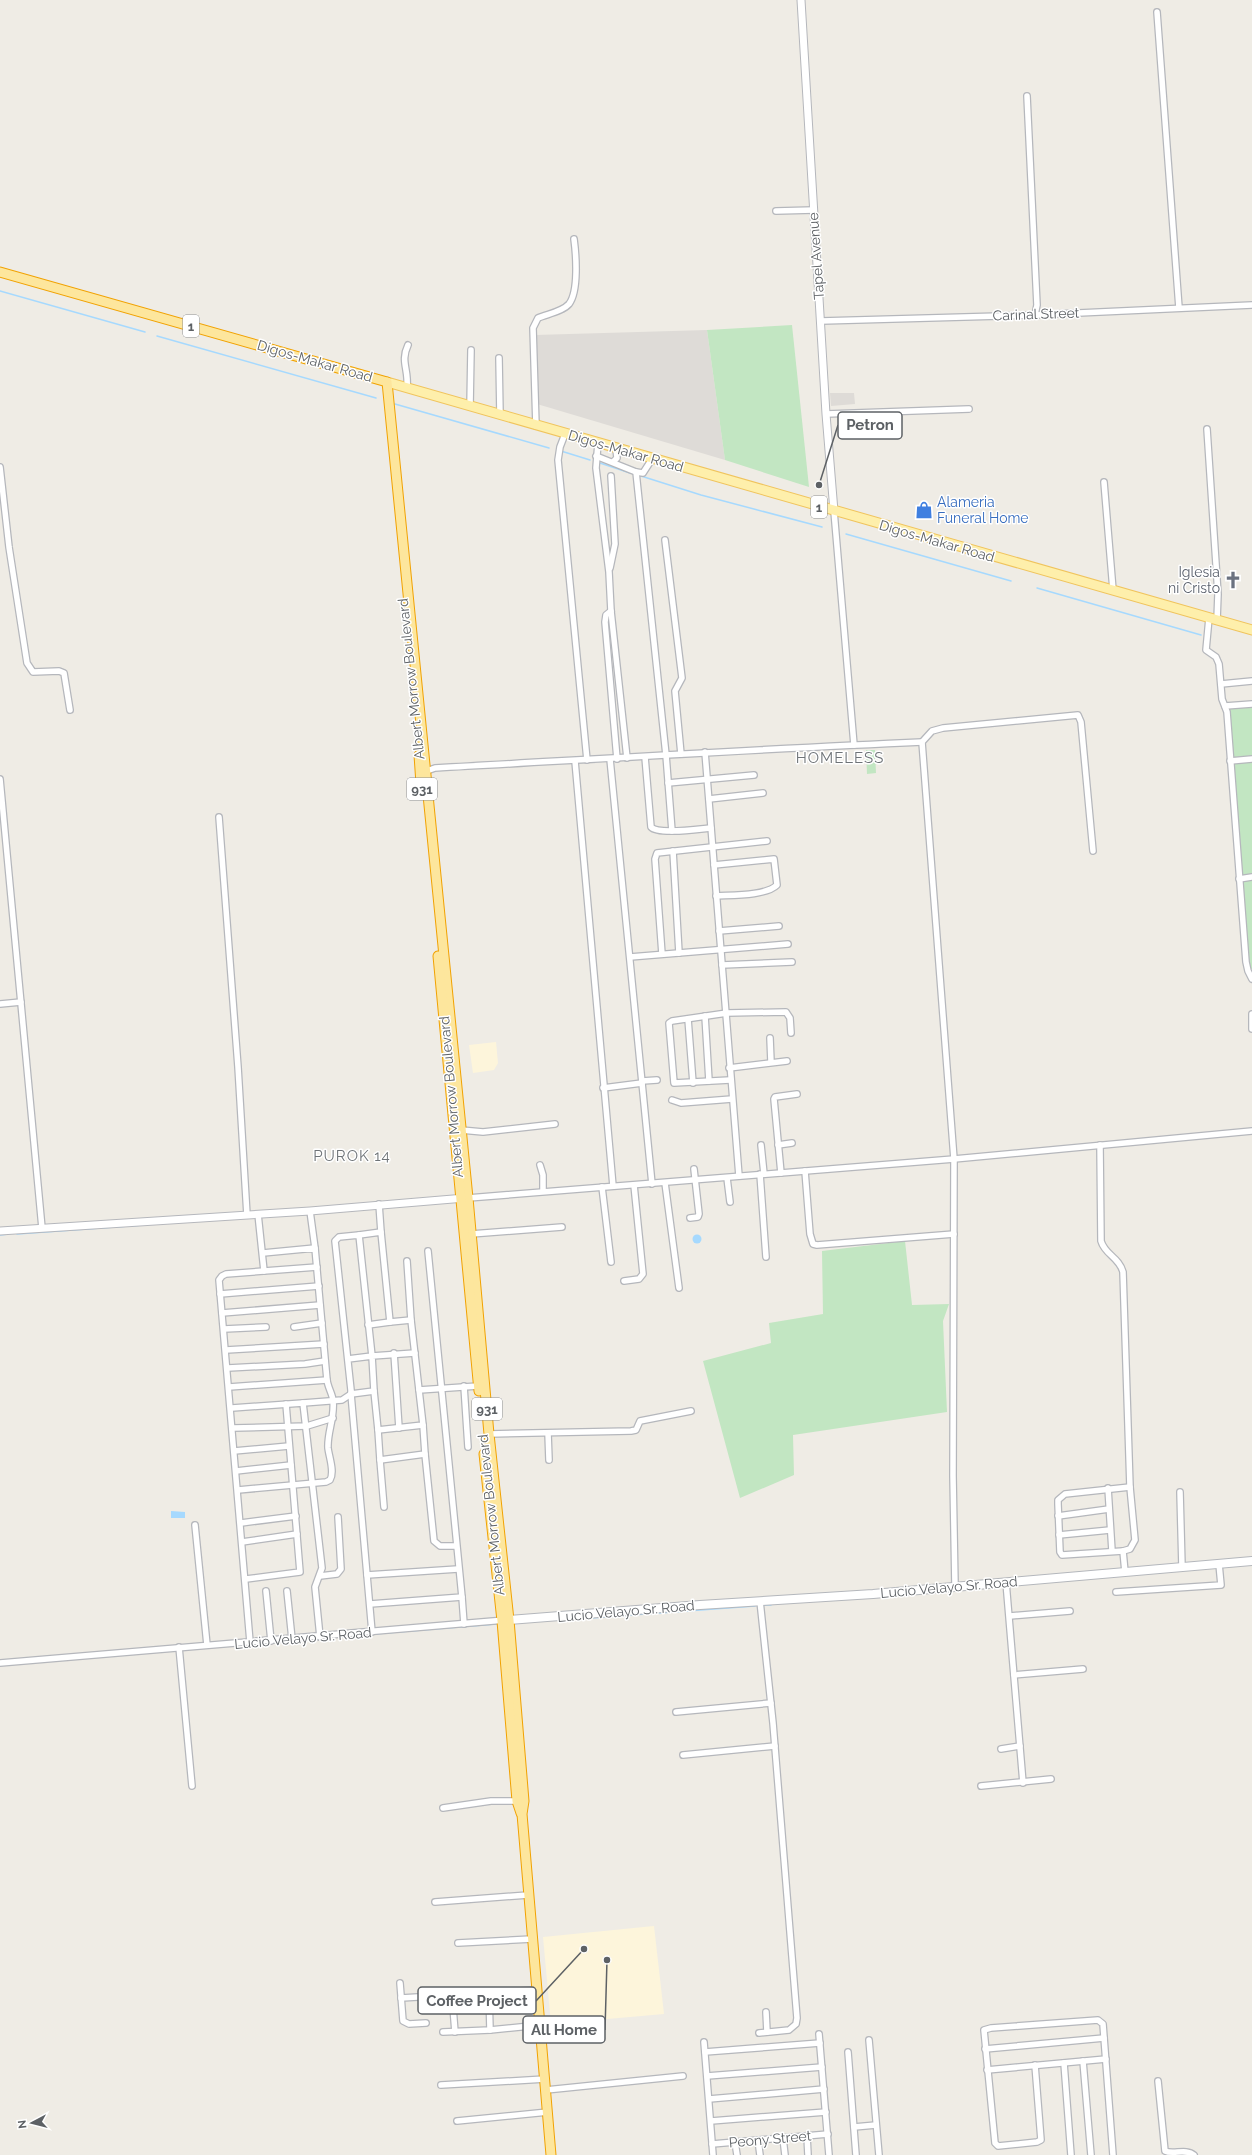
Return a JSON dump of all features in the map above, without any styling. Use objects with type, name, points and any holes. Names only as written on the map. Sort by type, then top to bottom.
[{"type":"highway","name":"Digos-Makar Road","points":[[0,272],[384,381]]},
{"type":"highway","name":"Albert Morrow Boulevard","points":[[384,381],[461,1130],[464,1198],[471,1234],[505,1620],[517,1800],[522,1814]]},
{"type":"highway","name":"Albert Morrow Boulevard","points":[[424,772],[464,1198],[478,1386],[524,1801],[522,1814],[528,1895],[551,2155]]},
{"type":"main road","name":"Digos-Makar Road","points":[[384,381],[536,426],[1252,630]]},
{"type":"main road","name":"Lucio Velayo Sr. Road","points":[[505,1620],[1006,1582],[1252,1561]]},
{"type":"street","name":"Tapel Avenue","points":[[801,0],[826,414],[834,511]]},
{"type":"street","points":[[1157,12],[1179,308]]},
{"type":"street","points":[[1027,96],[1036,305],[1035,314]]},
{"type":"street","points":[[776,211],[814,210]]},
{"type":"street","points":[[536,426],[533,328],[538,318],[565,307],[571,300],[576,264],[574,239]]},
{"type":"street","name":"Carinal Street","points":[[821,321],[1252,305]]},
{"type":"street","points":[[406,388],[408,374],[403,357],[408,345]]},
{"type":"street","points":[[470,406],[471,350]]},
{"type":"street","points":[[499,358],[500,415]]},
{"type":"street","points":[[826,414],[970,409]]},
{"type":"street","points":[[1207,429],[1218,594],[1206,651],[1218,659],[1222,699],[1225,706],[1246,962],[1248,972],[1252,979]]},
{"type":"street","points":[[565,434],[560,447],[558,460],[587,760]]},
{"type":"street","points":[[598,443],[596,468],[604,546],[609,572],[611,611],[627,758]]},
{"type":"street","points":[[613,462],[617,458],[616,448]]},
{"type":"street","points":[[596,456],[636,472],[643,473],[652,459]]},
{"type":"street","points":[[0,467],[9,547],[27,663],[33,672],[59,670],[64,673],[70,710]]},
{"type":"street","points":[[636,472],[666,755],[672,831]]},
{"type":"street","points":[[609,572],[615,544],[611,476]]},
{"type":"street","points":[[1104,482],[1113,590]]},
{"type":"street","points":[[834,511],[854,745]]},
{"type":"street","points":[[665,540],[682,678],[675,691],[681,754]]},
{"type":"street","points":[[604,546],[615,544]]},
{"type":"street","points":[[611,611],[605,617],[605,625],[617,759]]},
{"type":"street","points":[[1221,684],[1252,681]]},
{"type":"street","points":[[1225,706],[1252,704]]},
{"type":"street","points":[[424,772],[435,768],[617,759],[705,752],[922,742],[932,731],[943,728],[1078,715],[1082,722],[1093,851]]},
{"type":"street","points":[[922,742],[928,795],[954,1159],[953,1476],[955,1586]]},
{"type":"street","points":[[705,752],[720,949],[727,1013],[729,1068],[739,1176]]},
{"type":"street","points":[[645,757],[651,827],[656,831],[711,828]]},
{"type":"street","points":[[610,759],[652,1184]]},
{"type":"street","points":[[1230,761],[1252,759]]},
{"type":"street","points":[[575,761],[603,1088],[613,1186]]},
{"type":"street","points":[[668,783],[754,775]]},
{"type":"street","points":[[0,779],[42,1228]]},
{"type":"street","points":[[709,799],[763,793]]},
{"type":"street","points":[[219,817],[238,1067],[247,1215]]},
{"type":"street","points":[[662,954],[656,855],[658,852],[767,841]]},
{"type":"street","points":[[673,851],[679,952]]},
{"type":"street","points":[[714,865],[774,859],[777,879],[777,884],[771,888],[752,893],[716,896]]},
{"type":"street","points":[[1239,879],[1252,878]]},
{"type":"street","points":[[719,931],[779,926]]},
{"type":"street","points":[[630,956],[788,944]]},
{"type":"street","points":[[722,965],[792,962]]},
{"type":"street","points":[[0,1004],[21,1002]]},
{"type":"street","points":[[730,1080],[676,1084],[673,1081],[669,1031],[670,1022],[727,1013],[786,1012],[790,1018],[791,1033]]},
{"type":"street","points":[[1252,1014],[1252,1029]]},
{"type":"street","points":[[705,1016],[709,1081]]},
{"type":"street","points":[[688,1019],[693,1083]]},
{"type":"street","points":[[770,1038],[771,1062]]},
{"type":"street","points":[[729,1068],[787,1061]]},
{"type":"street","points":[[603,1088],[657,1080]]},
{"type":"street","points":[[781,1173],[774,1099],[775,1097],[797,1094]]},
{"type":"street","points":[[672,1100],[681,1103],[732,1099]]},
{"type":"street","points":[[461,1130],[483,1132],[555,1124]]},
{"type":"street","points":[[0,1231],[310,1211],[379,1204],[652,1184],[954,1159],[1252,1131]]},
{"type":"street","points":[[778,1145],[792,1143]]},
{"type":"street","points":[[761,1145],[766,1257]]},
{"type":"street","points":[[1100,1145],[1101,1241],[1106,1252],[1118,1260],[1123,1272],[1130,1487],[1135,1540],[1130,1548],[1123,1551],[1062,1555],[1060,1552],[1058,1500],[1064,1494],[1108,1488],[1130,1487]]},
{"type":"street","points":[[540,1165],[544,1191]]},
{"type":"street","points":[[690,1218],[698,1217],[699,1214],[694,1169]]},
{"type":"street","points":[[806,1171],[810,1234],[813,1244],[817,1245],[954,1234]]},
{"type":"street","points":[[727,1178],[730,1202]]},
{"type":"street","points":[[665,1182],[679,1288]]},
{"type":"street","points":[[624,1281],[638,1279],[643,1274],[634,1185]]},
{"type":"street","points":[[602,1187],[611,1262]]},
{"type":"street","points":[[379,1204],[390,1322]]},
{"type":"street","points":[[238,1490],[292,1483],[326,1482],[331,1477],[328,1444],[333,1418],[333,1400],[329,1393],[327,1380],[319,1286],[310,1211]]},
{"type":"street","points":[[258,1214],[264,1271]]},
{"type":"street","points":[[471,1234],[562,1227]]},
{"type":"street","points":[[372,1632],[348,1359],[335,1241],[339,1237],[381,1232]]},
{"type":"street","points":[[359,1235],[372,1356],[384,1507]]},
{"type":"street","points":[[263,1253],[315,1248]]},
{"type":"street","points":[[428,1251],[464,1624]]},
{"type":"street","points":[[407,1261],[411,1320],[434,1541],[440,1546],[456,1546]]},
{"type":"street","points":[[250,1642],[246,1578],[234,1451],[232,1408],[219,1280],[222,1276],[317,1267]]},
{"type":"street","points":[[220,1294],[319,1286]]},
{"type":"street","points":[[222,1313],[320,1305]]},
{"type":"street","points":[[368,1325],[411,1320]]},
{"type":"street","points":[[294,1327],[322,1323]]},
{"type":"street","points":[[224,1329],[266,1327]]},
{"type":"street","points":[[226,1350],[324,1344]]},
{"type":"street","points":[[348,1359],[394,1353],[415,1353]]},
{"type":"street","points":[[394,1353],[399,1428]]},
{"type":"street","points":[[228,1368],[305,1364],[325,1361]]},
{"type":"street","points":[[230,1387],[327,1380]]},
{"type":"street","points":[[464,1386],[468,1447]]},
{"type":"street","points":[[419,1390],[441,1387],[478,1386]]},
{"type":"street","points":[[232,1408],[346,1399],[351,1394],[374,1391]]},
{"type":"street","points":[[303,1403],[307,1426],[322,1568],[315,1587],[320,1637]]},
{"type":"street","points":[[246,1578],[299,1573],[298,1534],[292,1483],[286,1404]]},
{"type":"street","points":[[489,1434],[636,1430],[640,1421],[691,1411]]},
{"type":"street","points":[[233,1428],[307,1426],[333,1418]]},
{"type":"street","points":[[378,1430],[423,1425]]},
{"type":"street","points":[[548,1433],[549,1460]]},
{"type":"street","points":[[234,1451],[289,1446]]},
{"type":"street","points":[[380,1460],[425,1454]]},
{"type":"street","points":[[236,1471],[291,1465]]},
{"type":"street","points":[[1108,1488],[1112,1551]]},
{"type":"street","points":[[1180,1492],[1182,1567]]},
{"type":"street","points":[[1058,1516],[1109,1509]]},
{"type":"street","points":[[241,1523],[296,1516]]},
{"type":"street","points":[[320,1576],[337,1574],[341,1569],[338,1517]]},
{"type":"street","points":[[195,1525],[207,1645]]},
{"type":"street","points":[[1059,1535],[1110,1530]]},
{"type":"street","points":[[242,1542],[298,1534]]},
{"type":"street","points":[[1123,1551],[1125,1572]]},
{"type":"street","points":[[1116,1592],[1221,1584],[1218,1564]]},
{"type":"street","points":[[367,1575],[458,1569]]},
{"type":"street","points":[[1006,1582],[1023,1782]]},
{"type":"street","points":[[266,1591],[271,1641]]},
{"type":"street","points":[[287,1591],[292,1639]]},
{"type":"street","points":[[370,1604],[462,1597]]},
{"type":"street","points":[[759,2033],[793,2028],[796,2024],[797,2018],[775,1746],[760,1601]]},
{"type":"street","points":[[1010,1616],[1070,1611]]},
{"type":"street","name":"Lucio Velayo Sr. Road","points":[[0,1663],[179,1647],[320,1637],[505,1620]]},
{"type":"street","points":[[179,1647],[192,1786]]},
{"type":"street","points":[[1014,1675],[1083,1669]]},
{"type":"street","points":[[676,1712],[771,1703]]},
{"type":"street","points":[[683,1755],[775,1746]]},
{"type":"street","points":[[1001,1748],[1020,1746]]},
{"type":"street","points":[[981,1786],[1051,1780]]},
{"type":"street","points":[[443,1808],[491,1801],[517,1800]]},
{"type":"street","points":[[435,1902],[528,1895]]},
{"type":"street","points":[[458,1943],[532,1939]]},
{"type":"street","points":[[400,1983],[402,2018],[405,2023],[426,2023]]},
{"type":"street","points":[[401,1998],[537,1990]]},
{"type":"street","points":[[489,1993],[490,2030]]},
{"type":"street","points":[[452,1995],[455,2032]]},
{"type":"street","points":[[766,2012],[768,2032]]},
{"type":"street","points":[[1035,2065],[1041,2138],[1037,2142],[998,2146],[995,2143],[984,2030],[991,2028],[1098,2020],[1104,2024],[1113,2155]]},
{"type":"street","points":[[443,2032],[490,2030],[540,2025]]},
{"type":"street","points":[[819,2034],[829,2155]]},
{"type":"street","points":[[985,2049],[1104,2038]]},
{"type":"street","points":[[869,2040],[879,2155]]},
{"type":"street","points":[[704,2042],[713,2155]]},
{"type":"street","points":[[705,2052],[820,2043]]},
{"type":"street","points":[[848,2052],[856,2155]]},
{"type":"street","points":[[987,2070],[1106,2059]]},
{"type":"street","points":[[1083,2061],[1091,2155]]},
{"type":"street","points":[[1064,2063],[1071,2155]]},
{"type":"street","points":[[707,2076],[822,2067]]},
{"type":"street","points":[[546,2090],[683,2076]]},
{"type":"street","points":[[441,2085],[545,2079]]},
{"type":"street","points":[[1158,2081],[1165,2151],[1168,2153],[1189,2152],[1194,2155]]},
{"type":"street","points":[[709,2098],[824,2089]]},
{"type":"street","points":[[457,2122],[548,2112]]},
{"type":"street","points":[[711,2121],[826,2112]]},
{"type":"street","points":[[854,2127],[876,2125]]},
{"type":"street","name":"Peony Street","points":[[712,2144],[828,2134]]},
{"type":"street","points":[[806,2136],[808,2155]]},
{"type":"street","points":[[783,2138],[785,2155]]},
{"type":"street","points":[[758,2140],[760,2155]]},
{"type":"street","points":[[735,2142],[736,2155]]},
{"type":"shaded area","points":[[707,330],[725,460],[537,404],[535,335]]},
{"type":"shaded area","points":[[830,393],[854,393],[855,404],[831,406]]},
{"type":"shaded area","points":[[496,1042],[498,1063],[494,1070],[473,1073],[469,1045]]},
{"type":"shaded area","points":[[654,1926],[664,2014],[551,2024],[543,1937]]},
{"type":"green space","points":[[792,325],[809,487],[725,460],[707,330]]},
{"type":"green space","points":[[1252,707],[1252,969],[1248,969],[1225,708]]},
{"type":"green space","points":[[866,750],[875,750],[876,773],[867,774]]},
{"type":"green space","points":[[905,1241],[912,1305],[949,1304],[943,1321],[947,1412],[793,1435],[794,1475],[740,1498],[703,1361],[771,1343],[769,1323],[823,1314],[822,1251]]},
{"type":"water","points":[[695,1235],[699,1235],[701,1239],[699,1243],[695,1243],[693,1241],[693,1237]]},
{"type":"water","points":[[171,1511],[185,1512],[185,1518],[171,1518]]},
{"type":"waterway","points":[[0,291],[145,332]]},
{"type":"waterway","points":[[157,336],[376,398]]},
{"type":"waterway","points":[[395,404],[549,448]]},
{"type":"waterway","points":[[561,451],[590,460]]},
{"type":"waterway","points":[[600,463],[630,473]]},
{"type":"waterway","points":[[641,476],[701,495],[822,527]]},
{"type":"waterway","points":[[846,534],[1011,581]]},
{"type":"waterway","points":[[1037,588],[1201,635]]},
{"type":"waterway","points":[[17,1234],[143,1225]]},
{"type":"waterway","points":[[0,1235],[9,1234]]},
{"type":"waterway","points":[[765,1605],[771,1605]]},
{"type":"waterway","points":[[591,1618],[755,1606]]},
{"type":"waterway","points":[[337,1637],[496,1624]]},
{"type":"place","name":"Petron","points":[[819,485]]},
{"type":"place","name":"Alameria Funeral Home","points":[[924,510]]},
{"type":"place","name":"Iglesia ni Cristo","points":[[1233,580]]},
{"type":"place","name":"Coffee Project","points":[[584,1949]]},
{"type":"place","name":"All Home","points":[[607,1960]]},
{"type":"district","name":"HOMELESS","points":[[840,758]]},
{"type":"district","name":"PUROK 14","points":[[352,1156]]}]
